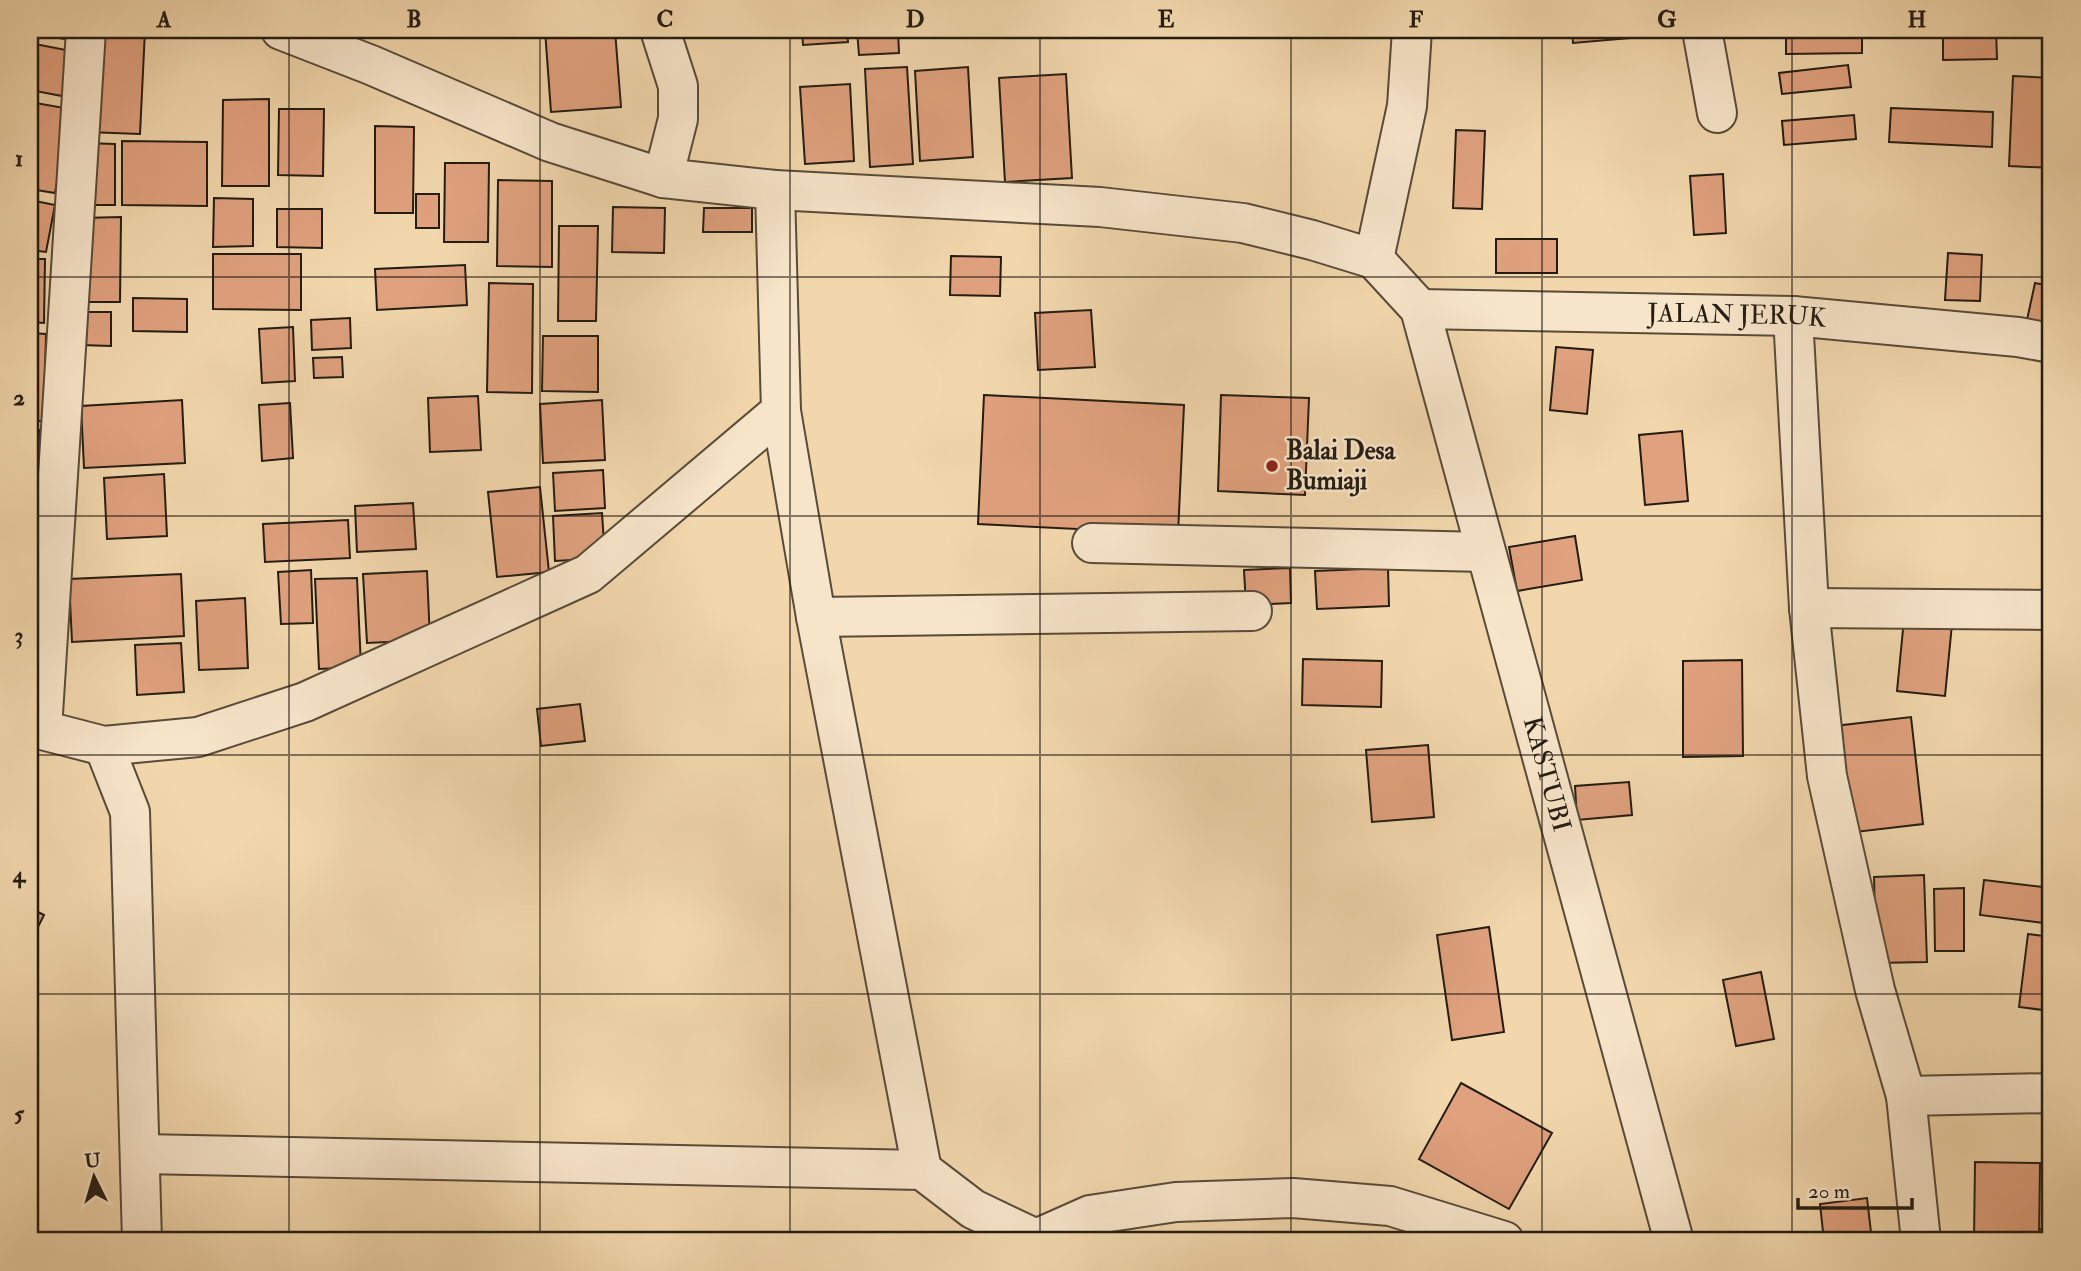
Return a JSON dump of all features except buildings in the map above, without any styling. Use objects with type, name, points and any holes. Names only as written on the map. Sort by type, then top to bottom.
[{"type":"street","points":[[86,30],[36,727],[104,746],[198,737],[305,702],[588,575],[781,411]]},
{"type":"street","points":[[281,30],[550,142],[663,178],[775,190],[1100,207],[1243,223],[1374,259],[1420,309]]},
{"type":"street","points":[[660,30],[678,86],[678,119],[663,178]]},
{"type":"street","points":[[1374,259],[1406,106],[1412,30]]},
{"type":"street","points":[[1702,30],[1717,113]]},
{"type":"street","points":[[775,190],[781,411],[816,617],[922,1170]]},
{"type":"street","name":"JALAN JERUK","points":[[1420,309],[1793,316],[2018,337],[2051,343]]},
{"type":"street","name":"KASTUBI","points":[[1420,309],[1674,1241]]},
{"type":"street","points":[[1793,316],[1810,608],[1827,776],[1875,990],[1906,1096],[1921,1241]]},
{"type":"street","points":[[1092,543],[1485,552]]},
{"type":"street","points":[[1810,608],[2051,610]]},
{"type":"street","points":[[816,617],[1252,611]]},
{"type":"street","points":[[104,746],[130,812],[142,1241]]},
{"type":"street","points":[[1906,1096],[2051,1093]]},
{"type":"street","points":[[141,1154],[922,1170],[974,1209],[1035,1240],[1090,1215],[1176,1202],[1293,1198],[1390,1206],[1504,1241]]},
{"type":"place","name":"Balai Desa Bumiaji","points":[[1272,466]]}]
